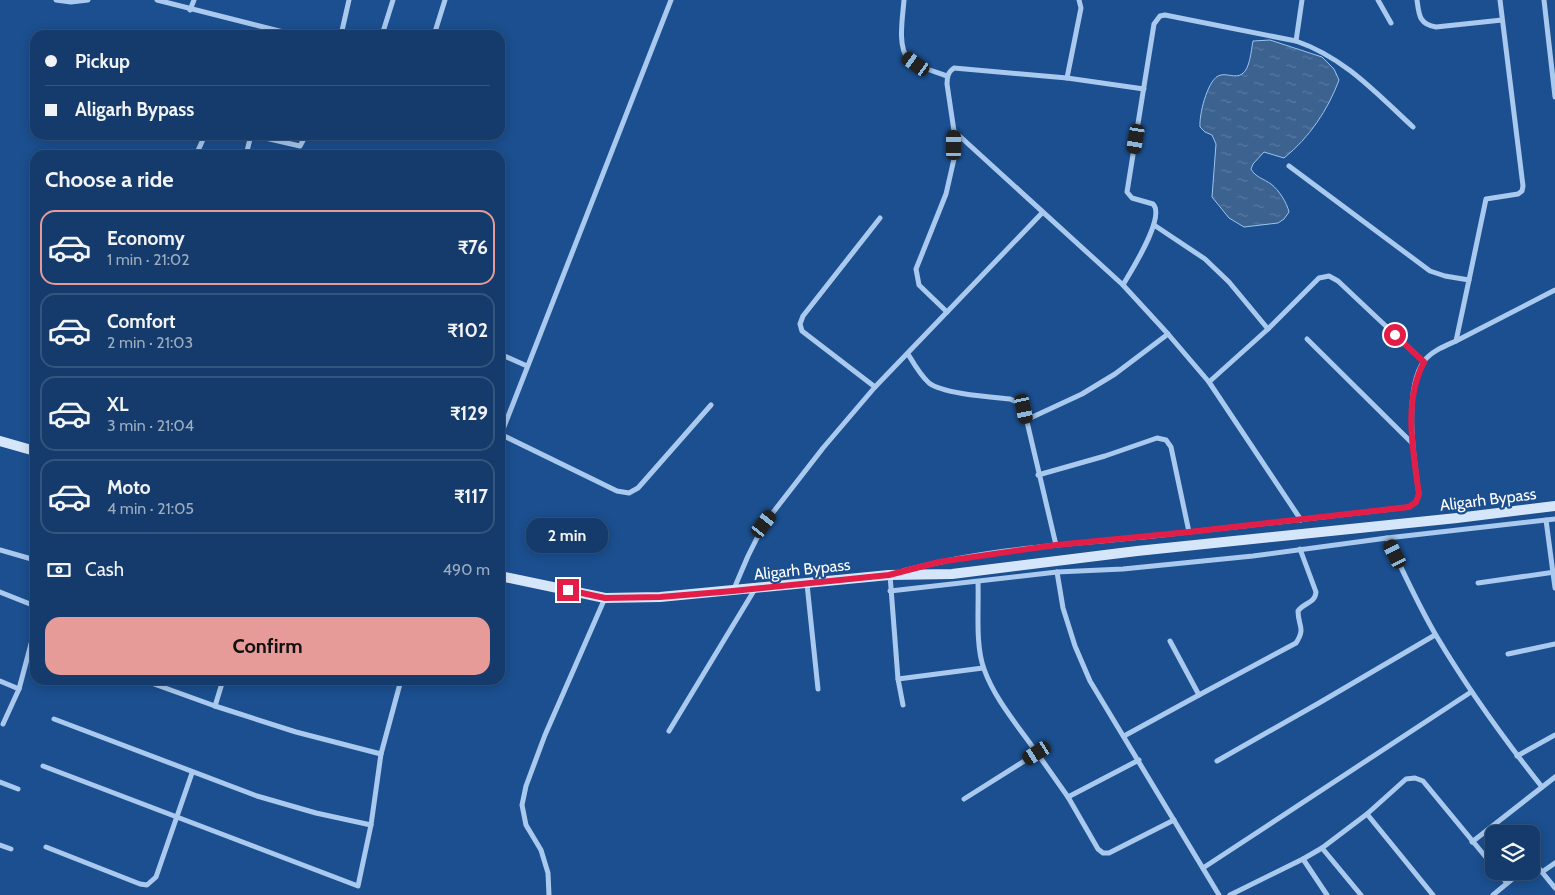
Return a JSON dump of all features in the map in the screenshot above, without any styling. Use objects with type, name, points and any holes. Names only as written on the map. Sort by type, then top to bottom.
[{"type":"main road","points":[[0,441],[30,450]]},
{"type":"main road","name":"Aligarh Bypass","points":[[505,577],[605,598],[660,597],[889,575],[952,574],[1136,551],[1555,506]]},
{"type":"street","points":[[56,0],[70,2],[88,0]]},
{"type":"street","points":[[157,0],[274,30]]},
{"type":"street","points":[[190,10],[194,0]]},
{"type":"street","points":[[342,30],[349,0]]},
{"type":"street","points":[[384,30],[393,0]]},
{"type":"street","points":[[436,30],[445,0]]},
{"type":"street","points":[[505,422],[671,0]]},
{"type":"street","points":[[904,0],[902,48],[907,57],[916,64],[947,76]]},
{"type":"street","points":[[1067,78],[1081,8],[1079,0]]},
{"type":"street","points":[[1296,41],[1302,0]]},
{"type":"street","points":[[1378,0],[1391,23]]},
{"type":"street","points":[[1417,0],[1422,21],[1427,26],[1436,27],[1502,20]]},
{"type":"street","points":[[1456,341],[1486,199],[1518,194],[1522,191],[1523,186],[1500,0]]},
{"type":"street","points":[[1544,0],[1555,97]]},
{"type":"street","points":[[1123,285],[1144,248],[1154,225],[1157,211],[1156,206],[1132,198],[1127,192],[1154,24],[1160,16],[1165,15],[1296,41],[1314,48],[1336,59],[1413,127]]},
{"type":"street","points":[[947,312],[919,285],[916,269],[946,194],[954,159],[954,131],[947,76],[950,71],[954,68],[1067,78],[1144,89]]},
{"type":"street","points":[[954,131],[1123,285],[1168,334],[1208,382],[1301,520]]},
{"type":"street","points":[[273,140],[300,146],[303,140]]},
{"type":"street","points":[[1289,166],[1430,271],[1469,280]]},
{"type":"street","points":[[733,591],[764,524],[823,448],[875,387],[1042,213]]},
{"type":"street","points":[[875,387],[802,331],[800,324],[802,316],[880,218]]},
{"type":"street","points":[[1154,225],[1205,259],[1229,282],[1268,329]]},
{"type":"street","points":[[1208,382],[1268,329],[1319,278],[1329,276],[1338,281],[1424,362]]},
{"type":"street","points":[[903,706],[898,679],[889,575],[939,562],[1056,545],[1409,507],[1416,502],[1419,494],[1412,442],[1413,392],[1418,374],[1424,362],[1431,354],[1555,290]]},
{"type":"street","points":[[1026,420],[1082,394],[1107,379],[1168,334]]},
{"type":"street","points":[[1307,339],[1412,442]]},
{"type":"street","points":[[908,354],[921,375],[930,384],[944,390],[1010,399],[1019,403],[1024,409],[1056,545]]},
{"type":"street","points":[[505,356],[527,366]]},
{"type":"street","points":[[505,437],[617,491],[629,492],[638,488],[711,405]]},
{"type":"street","points":[[1038,475],[1097,459],[1158,438],[1166,440],[1171,447],[1189,532]]},
{"type":"street","points":[[890,591],[1057,572],[1123,569],[1253,556],[1387,538],[1555,519]]},
{"type":"street","points":[[1546,520],[1555,588]]},
{"type":"street","points":[[1387,538],[1435,635],[1471,692],[1542,787]]},
{"type":"street","points":[[1124,736],[1296,643],[1301,636],[1302,626],[1298,611],[1316,598],[1316,592],[1300,549]]},
{"type":"street","points":[[0,550],[30,559]]},
{"type":"street","points":[[1057,572],[1063,608],[1075,646],[1090,681],[1219,895]]},
{"type":"street","points":[[1478,583],[1554,572]]},
{"type":"street","points":[[978,582],[980,644],[984,668],[1004,707],[1068,796],[1098,850],[1103,853],[1109,853],[1174,820]]},
{"type":"street","points":[[807,584],[818,689]]},
{"type":"street","points":[[669,732],[755,589]]},
{"type":"street","points":[[0,592],[30,604]]},
{"type":"street","points":[[549,895],[548,873],[541,850],[526,824],[522,805],[526,786],[545,735],[605,598]]},
{"type":"street","points":[[1217,761],[1319,704],[1435,635]]},
{"type":"street","points":[[1170,641],[1199,695]]},
{"type":"street","points":[[1508,654],[1555,644]]},
{"type":"street","points":[[4,724],[30,655]]},
{"type":"street","points":[[898,679],[984,668]]},
{"type":"street","points":[[0,681],[19,688]]},
{"type":"street","points":[[157,685],[296,732],[381,754]]},
{"type":"street","points":[[215,706],[221,685]]},
{"type":"street","points":[[43,766],[358,886],[381,754],[400,685]]},
{"type":"street","points":[[1203,868],[1471,692]]},
{"type":"street","points":[[54,719],[257,796],[316,813],[370,825]]},
{"type":"street","points":[[1518,756],[1555,735]]},
{"type":"street","points":[[964,799],[1037,753]]},
{"type":"street","points":[[1068,796],[1139,760]]},
{"type":"street","points":[[46,847],[140,884],[147,885],[156,877],[192,772]]},
{"type":"street","points":[[1472,842],[1555,777]]},
{"type":"street","points":[[1230,895],[1322,848],[1367,814],[1406,779],[1415,778],[1423,781],[1485,857]]},
{"type":"street","points":[[0,782],[18,789]]},
{"type":"street","points":[[1367,814],[1433,895]]},
{"type":"street","points":[[0,845],[11,849]]},
{"type":"street","points":[[1322,848],[1361,895]]},
{"type":"street","points":[[1303,859],[1327,895]]},
{"type":"street","points":[[1542,872],[1555,863]]},
{"type":"street","points":[[1540,870],[1555,888]]},
{"type":"street","points":[[1493,895],[1511,880]]},
{"type":"water","points":[[1270,40],[1322,57],[1334,69],[1339,80],[1323,113],[1302,142],[1284,158],[1264,152],[1251,169],[1257,176],[1277,190],[1285,201],[1289,212],[1278,223],[1244,227],[1229,218],[1212,197],[1216,144],[1212,135],[1200,127],[1201,115],[1204,99],[1214,79],[1221,75],[1236,76],[1245,72],[1251,55],[1253,41]]},
{"type":"route","points":[[568,590],[605,598],[660,597],[733,591],[889,575],[939,562],[1056,545],[1409,507],[1416,502],[1419,494],[1412,442],[1413,392],[1418,374],[1424,362],[1395,335]]}]
